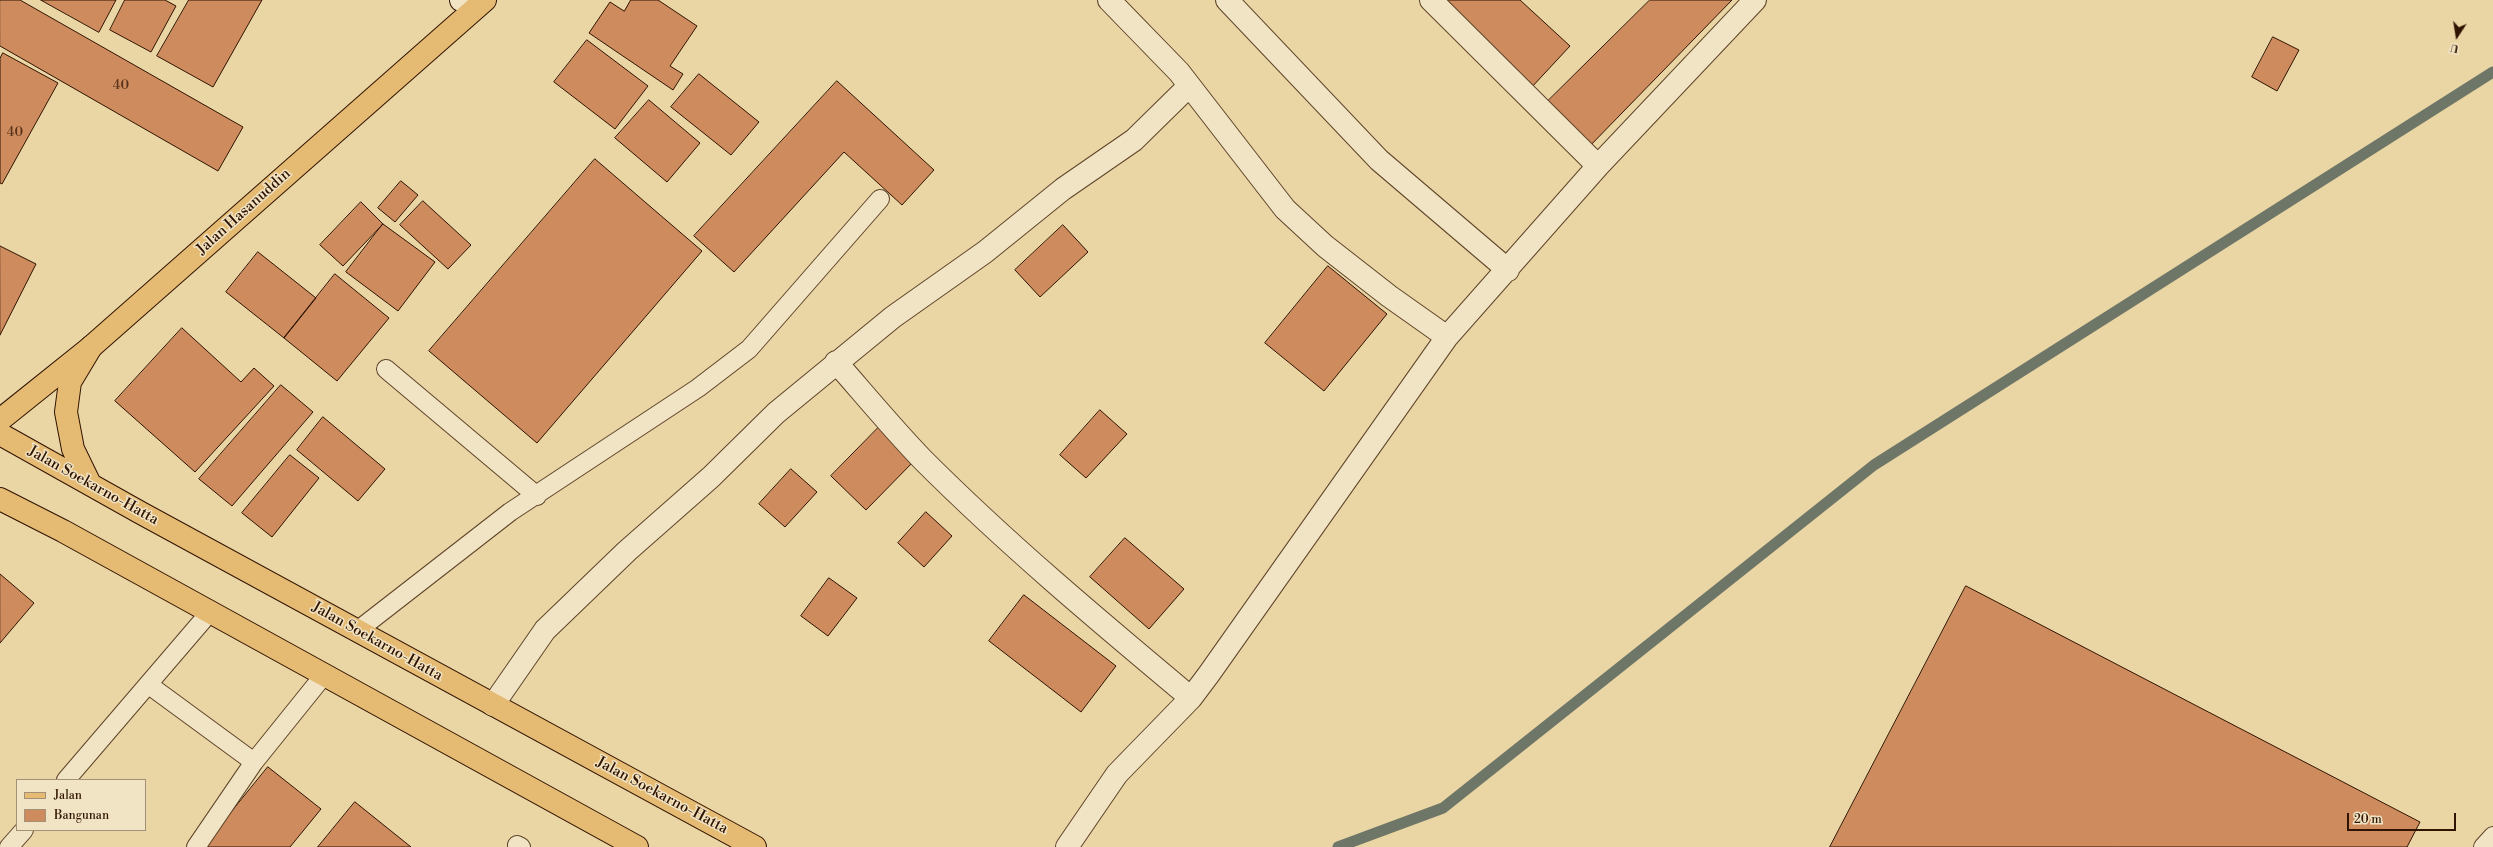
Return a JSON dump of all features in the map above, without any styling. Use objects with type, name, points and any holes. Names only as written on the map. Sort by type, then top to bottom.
[{"type":"main road","name":"Jalan Hasanuddin","points":[[0,420],[91,347],[474,3]]},
{"type":"main road","points":[[90,484],[72,449],[66,412],[70,382],[91,347]]},
{"type":"main road","name":"Jalan Soekarno-Hatta","points":[[0,434],[755,847]]},
{"type":"main road","points":[[0,499],[63,531],[637,847]]},
{"type":"street","points":[[1109,0],[1179,72],[1285,209],[1325,246],[1389,296],[1447,336]]},
{"type":"street","points":[[1227,0],[1379,160],[1508,270]]},
{"type":"street","points":[[1431,0],[1598,166]]},
{"type":"street","points":[[1067,847],[1117,774],[1191,698],[1447,336],[1508,270],[1598,166],[1756,0]]},
{"type":"street","points":[[493,705],[545,630],[627,551],[711,477],[776,413],[893,316],[986,252],[1063,189],[1134,140],[1189,86]]},
{"type":"street","points":[[836,362],[922,459],[1002,535],[1069,596],[1191,698]]},
{"type":"lane","points":[[357,630],[510,512],[537,496],[610,444],[698,388],[749,349],[880,199]]},
{"type":"lane","points":[[386,369],[537,496]]},
{"type":"lane","points":[[67,779],[210,612]]},
{"type":"lane","points":[[196,847],[254,762],[324,675]]},
{"type":"lane","points":[[149,685],[254,762]]},
{"type":"lane","points":[[9,847],[23,831]]},
{"type":"lane","points":[[2483,847],[2493,836]]},
{"type":"building","points":[[0,0],[20,0],[243,127],[218,171],[0,46]]},
{"type":"building","points":[[41,0],[116,0],[99,32]]},
{"type":"building","points":[[125,0],[165,0],[176,6],[151,52],[110,30]]},
{"type":"building","points":[[189,0],[262,0],[213,87],[157,56]]},
{"type":"building","points":[[631,0],[658,0],[697,26],[670,66],[683,74],[673,90],[589,33],[610,2],[624,11]]},
{"type":"building","points":[[1436,0],[1520,0],[1570,46],[1531,88]]},
{"type":"building","points":[[1650,0],[1732,0],[1585,151],[1543,106]]},
{"type":"building","points":[[2273,37],[2299,50],[2277,91],[2252,77]]},
{"type":"building","points":[[587,40],[648,86],[615,129],[554,82]]},
{"type":"building","points":[[3,53],[58,83],[2,184],[0,183],[0,59]]},
{"type":"building","points":[[699,74],[759,122],[731,155],[671,107]]},
{"type":"building","points":[[837,81],[934,170],[902,205],[844,152],[734,272],[694,236]]},
{"type":"building","points":[[649,100],[700,143],[667,182],[615,138]]},
{"type":"building","points":[[595,159],[702,251],[537,443],[429,351]]},
{"type":"building","points":[[401,181],[418,195],[395,222],[378,208]]},
{"type":"building","points":[[423,201],[471,245],[448,269],[400,225]]},
{"type":"building","points":[[361,202],[383,224],[343,266],[320,245]]},
{"type":"building","points":[[383,224],[435,262],[398,311],[346,272]]},
{"type":"building","points":[[1063,225],[1088,252],[1040,297],[1015,270]]},
{"type":"building","points":[[0,246],[36,264],[0,335]]},
{"type":"building","points":[[258,252],[316,298],[284,338],[226,292]]},
{"type":"building","points":[[1328,266],[1387,314],[1324,391],[1265,343]]},
{"type":"building","points":[[335,274],[389,318],[337,381],[284,338]]},
{"type":"building","points":[[182,328],[241,382],[254,368],[274,386],[195,472],[115,401]]},
{"type":"building","points":[[281,385],[313,412],[232,506],[199,479]]},
{"type":"building","points":[[1100,410],[1127,434],[1086,478],[1060,455]]},
{"type":"building","points":[[323,417],[385,469],[358,501],[297,450]]},
{"type":"building","points":[[880,426],[915,460],[866,510],[831,476]]},
{"type":"building","points":[[290,455],[319,478],[272,537],[242,513]]},
{"type":"building","points":[[791,469],[817,492],[785,527],[759,504]]},
{"type":"building","points":[[926,512],[952,536],[924,567],[898,543]]},
{"type":"building","points":[[1125,538],[1184,589],[1149,629],[1090,577]]},
{"type":"building","points":[[0,574],[34,603],[0,643]]},
{"type":"building","points":[[829,578],[857,598],[828,636],[801,616]]},
{"type":"building","points":[[1966,586],[2420,822],[2407,847],[1830,847]]},
{"type":"building","points":[[1024,595],[1116,666],[1081,712],[989,641]]},
{"type":"building","points":[[268,767],[321,809],[290,847],[203,847]]},
{"type":"building","points":[[355,802],[411,847],[318,847]]},
{"type":"waterway","points":[[1338,847],[1443,808],[1874,465],[2493,72]]}]
